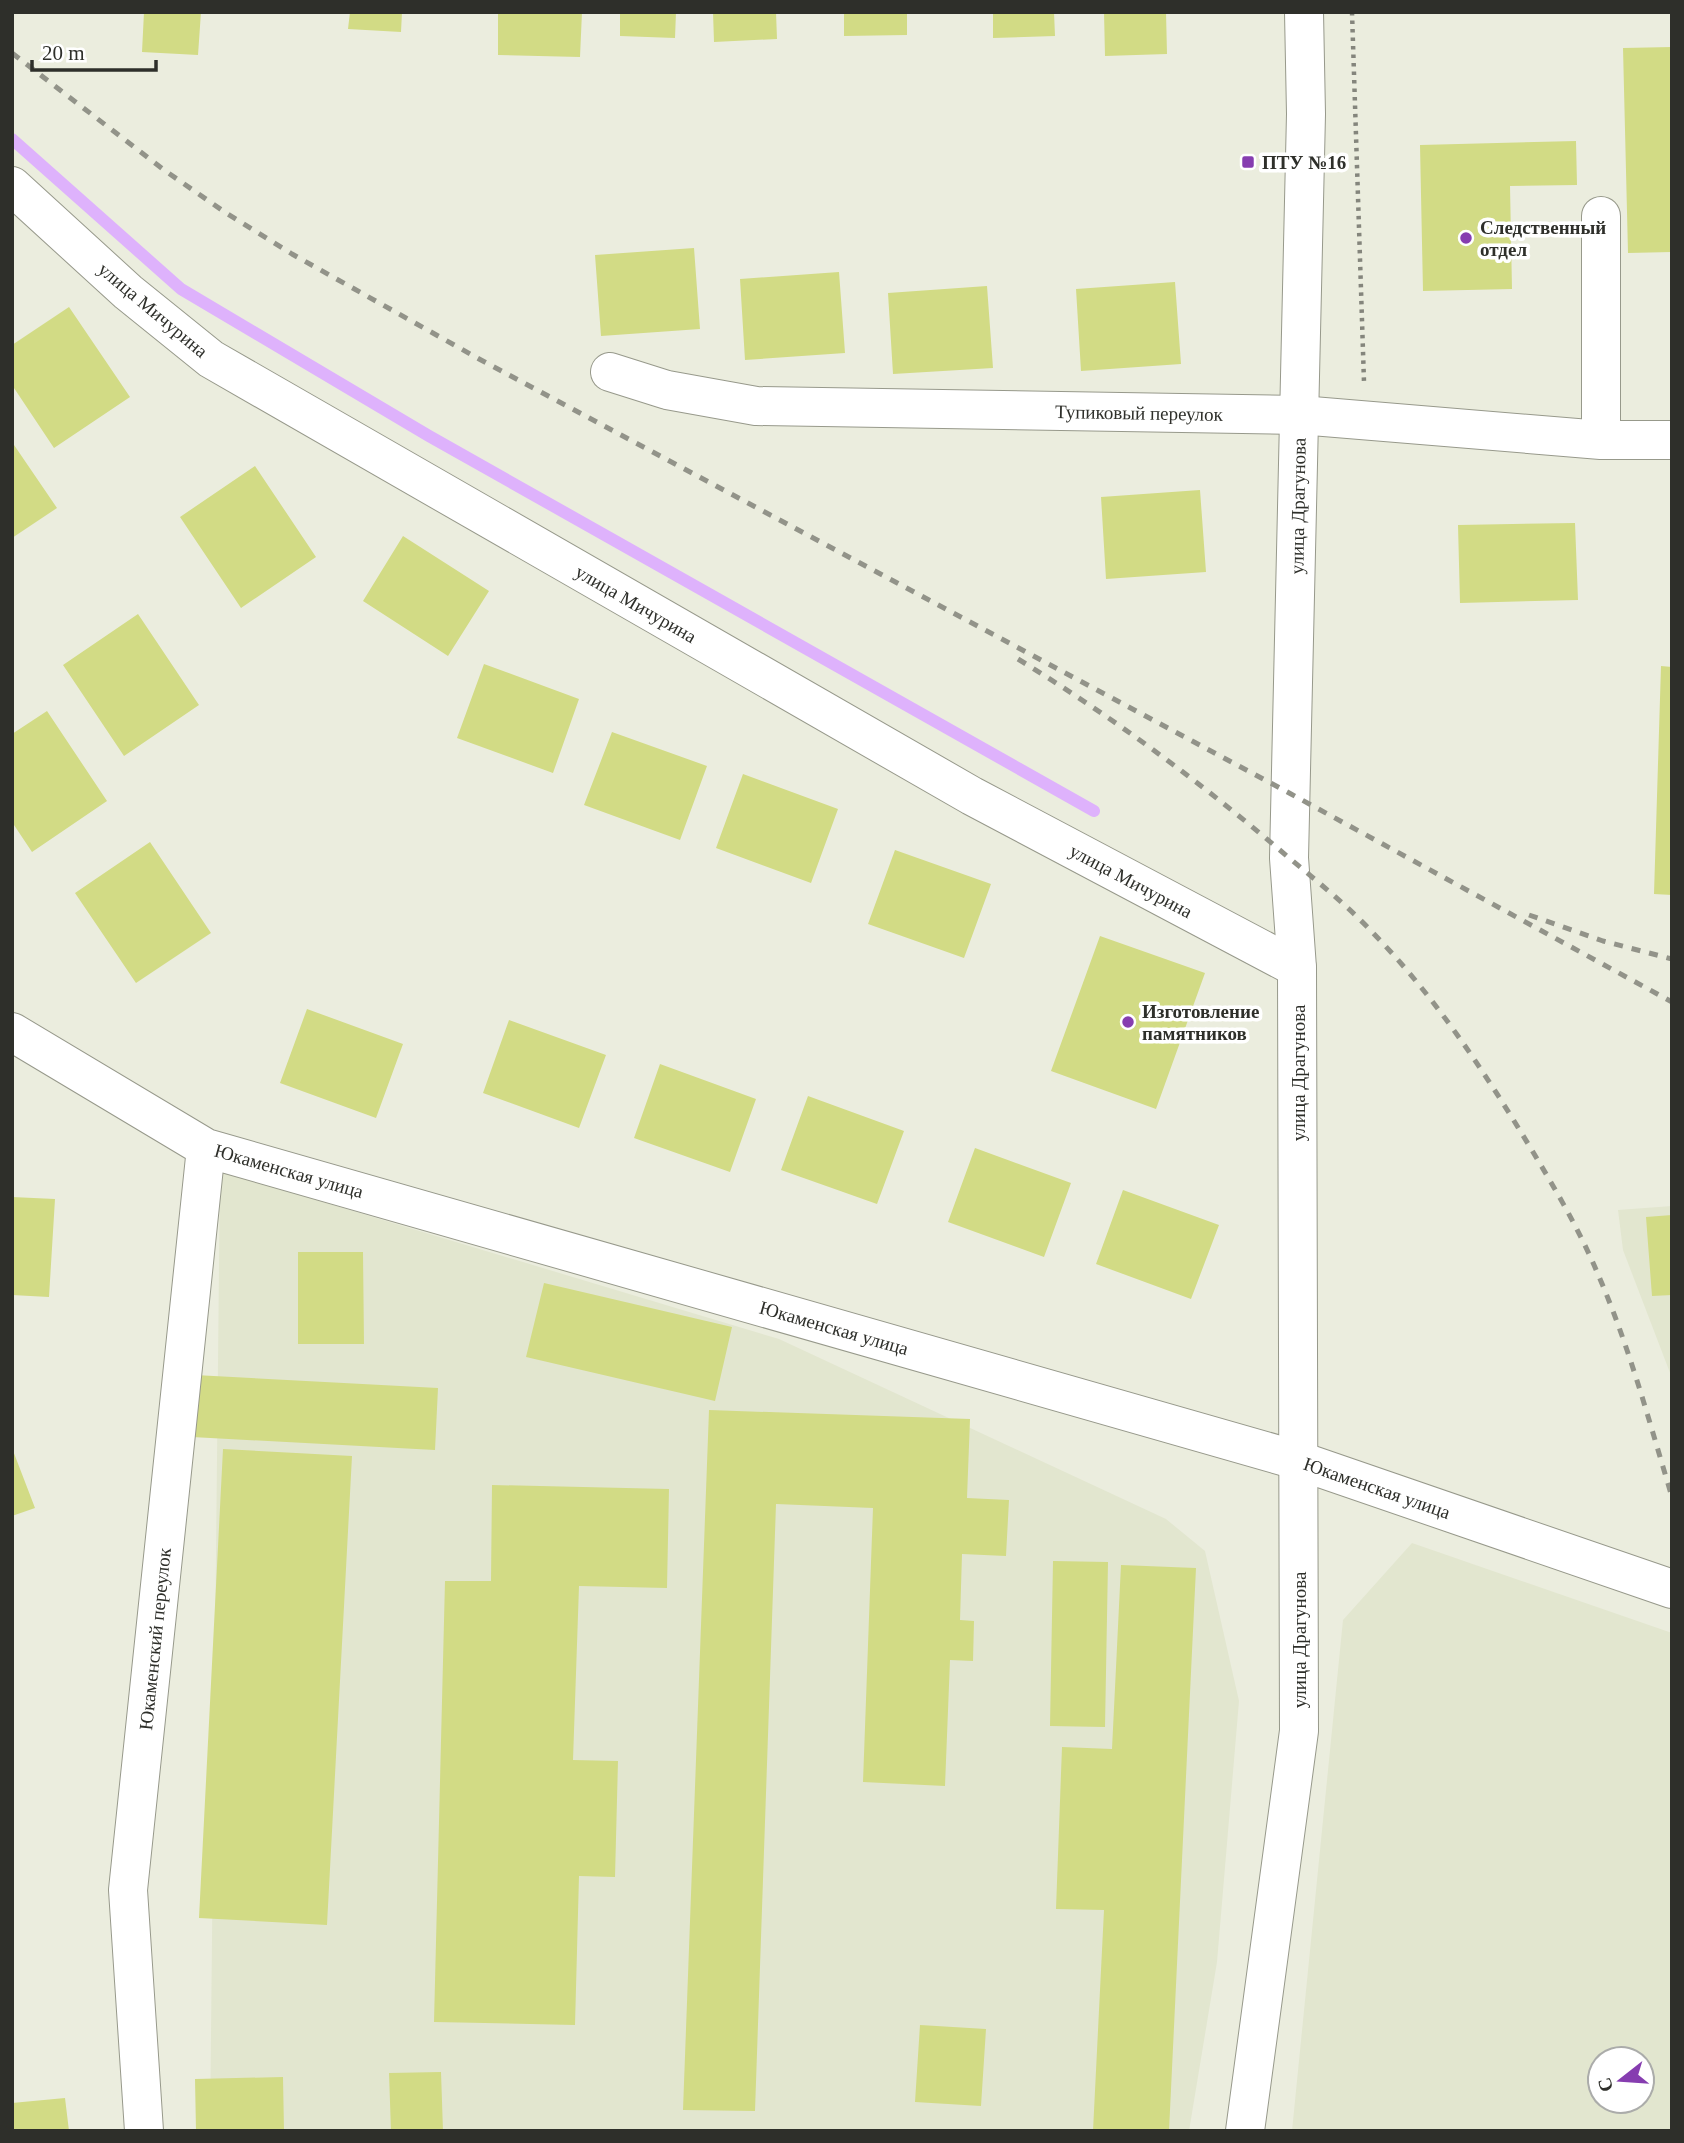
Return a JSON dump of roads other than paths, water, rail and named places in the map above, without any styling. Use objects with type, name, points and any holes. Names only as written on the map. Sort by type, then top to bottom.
[{"type":"street","name":"улица Драгунова","points":[[1245,2131],[1299,1731],[1297,968],[1289,858],[1306,114],[1304,12]]},
{"type":"street","name":"улица Мичурина","points":[[12,186],[128,292],[211,359],[972,796],[1297,968]]},
{"type":"street","points":[[1601,216],[1601,440]]},
{"type":"street","name":"Тупиковый переулок","points":[[610,372],[667,390],[756,406],[1300,415],[1601,440],[1672,440]]},
{"type":"street","name":"Юкаменская улица","points":[[12,1032],[206,1147],[1300,1461],[1672,1589]]},
{"type":"street","name":"Юкаменский переулок","points":[[144,2131],[128,1890],[206,1147]]},
{"type":"waterway","points":[[12,139],[181,289],[429,436],[1094,811]]},
{"type":"railway","points":[[12,53],[164,170],[292,254],[481,360],[1291,794],[1672,1002]]},
{"type":"railway","points":[[1018,659],[1123,728],[1256,830],[1364,924],[1397,958],[1438,1009],[1513,1119],[1582,1240],[1619,1327],[1672,1497]]},
{"type":"railway","points":[[1529,915],[1603,941],[1672,959]]},
{"type":"place","name":"ПТУ №16","points":[[1248,162]]},
{"type":"place","name":"Следственный отдел","points":[[1466,238]]},
{"type":"place","name":"Изготовление памятников","points":[[1128,1022]]}]
